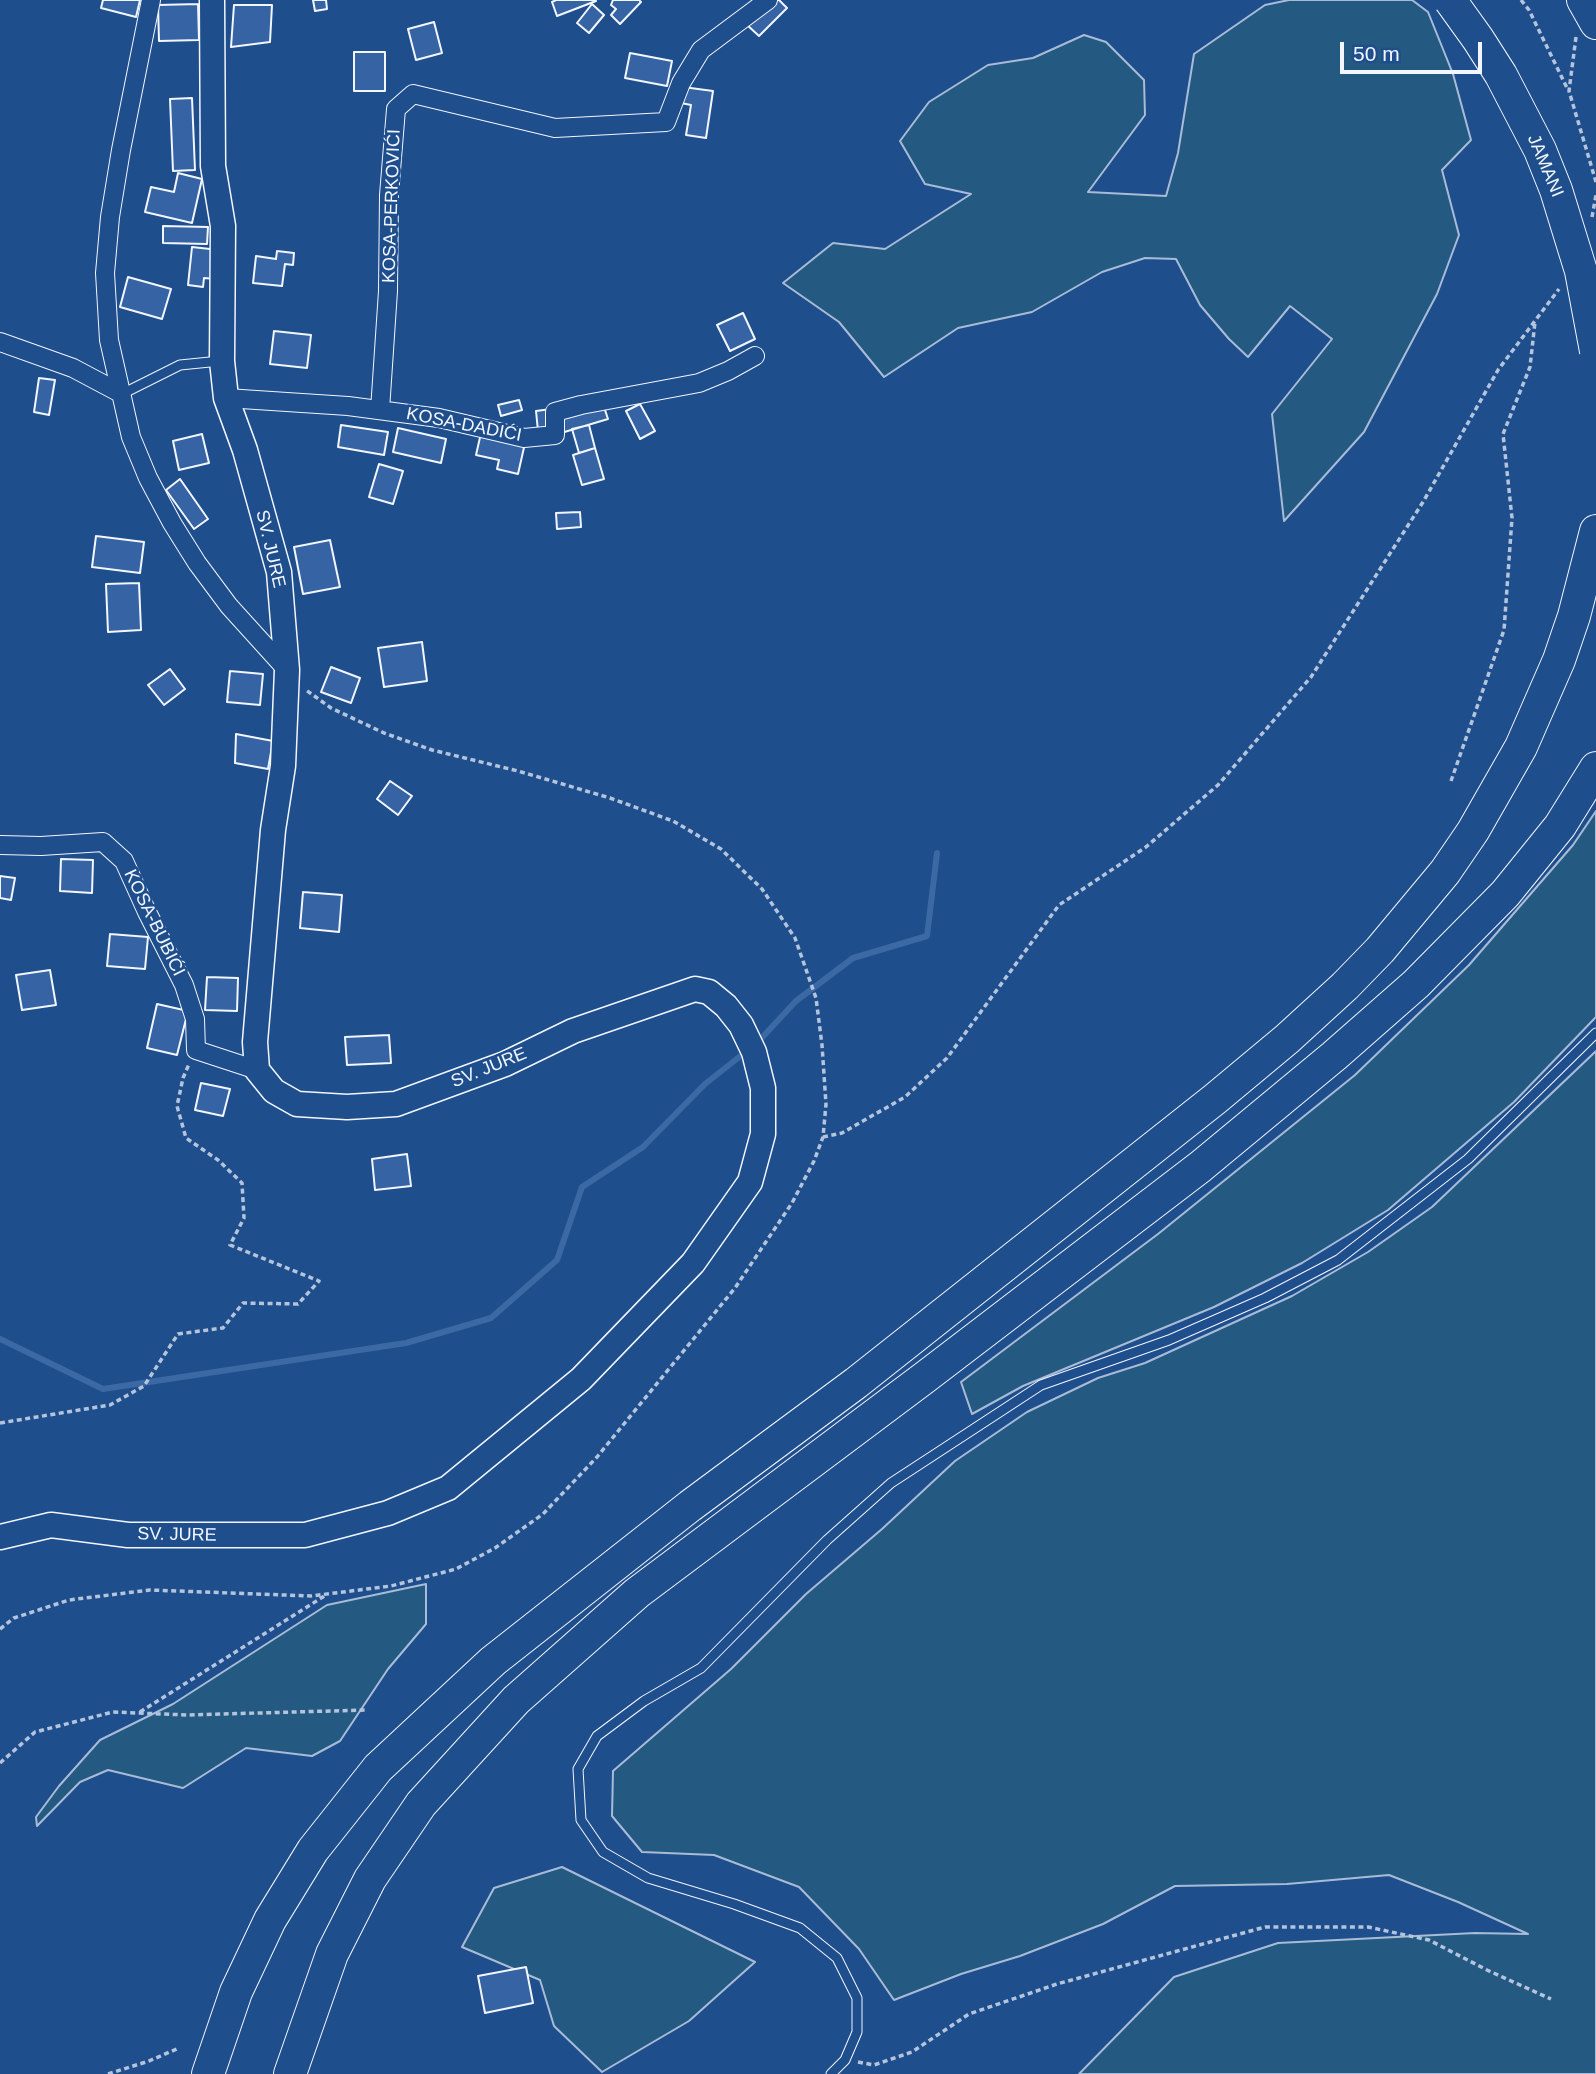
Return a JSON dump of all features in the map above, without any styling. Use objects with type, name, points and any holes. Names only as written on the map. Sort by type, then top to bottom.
[{"type":"highway","name":"JAMANI","points":[[1450,0],[1501,75],[1540,150],[1576,250],[1596,351]]},
{"type":"highway","points":[[1583,0],[1586,30]]},
{"type":"highway","points":[[209,2070],[236,1992],[270,1920],[313,1850],[378,1768],[493,1661],[690,1506],[856,1383],[1215,1099],[1287,1039],[1380,950],[1444,873],[1473,831],[1521,747],[1563,649],[1596,531]]},
{"type":"highway","points":[[291,2071],[332,1954],[370,1879],[421,1804],[516,1700],[637,1593],[1199,1167],[1334,1056],[1416,984],[1506,894],[1560,826],[1596,768]]},
{"type":"street","points":[[151,0],[110,217],[105,273],[109,340],[131,437],[148,478],[197,563],[229,606],[287,670]]},
{"type":"street","name":"SV. JURE","points":[[0,1537],[51,1525],[128,1535],[305,1535],[388,1513],[448,1488],[581,1379],[693,1263],[750,1182],[763,1134],[763,1088],[750,1044],[741,1025],[726,1006],[709,992],[695,989],[573,1031],[505,1064],[397,1104],[347,1107],[297,1104],[274,1091],[257,1070],[255,1042],[273,830],[283,766],[287,670],[279,572],[245,450],[226,398],[222,361],[223,226],[213,166],[212,0]]},
{"type":"street","name":"KOSA-PERKOVIĆI","points":[[380,410],[388,291],[389,195],[396,108],[413,94],[555,128],[666,122],[681,83],[701,50],[768,0]]},
{"type":"street","points":[[0,342],[73,368],[122,394]]},
{"type":"street","name":"KOSA-DADIĆI","points":[[226,398],[380,410],[439,418],[524,438],[555,435],[555,412],[699,383],[729,371],[755,356]]},
{"type":"street","name":"KOSA-BUBIĆI","points":[[0,845],[41,846],[103,842],[124,861],[184,985],[195,1019],[197,1050]]},
{"type":"street","points":[[197,1050],[257,1070]]},
{"type":"lane","points":[[122,394],[180,365],[222,361]]},
{"type":"lane","points":[[831,2074],[845,2060],[857,2032],[857,1998],[837,1958],[800,1928],[734,1904],[648,1878],[603,1853],[581,1820],[578,1769],[597,1736],[644,1701],[701,1668],[827,1540],[891,1483],[1041,1385],[1169,1340],[1265,1298],[1338,1260],[1468,1159],[1596,1033]]},
{"type":"path","points":[[1521,0],[1569,92],[1596,182]]},
{"type":"path","points":[[1569,92],[1586,30]]},
{"type":"path","points":[[1591,220],[1596,195]]},
{"type":"path","points":[[822,1137],[842,1133],[905,1097],[947,1058],[1059,905],[1146,847],[1218,785],[1311,677],[1423,502],[1498,370],[1559,290]]},
{"type":"path","points":[[1451,781],[1504,630],[1512,518],[1503,434],[1530,367],[1535,322]]},
{"type":"path","points":[[0,1629],[14,1618],[69,1600],[150,1590],[311,1596],[391,1586],[456,1569],[495,1548],[543,1514],[597,1457],[735,1288],[792,1203],[814,1161],[822,1137],[826,1104],[816,998],[794,938],[762,889],[721,849],[673,821],[610,798],[518,771],[432,750],[384,733],[331,708],[303,688],[287,670]]},
{"type":"path","points":[[0,1423],[110,1405],[144,1386],[178,1334],[223,1328],[243,1303],[298,1304],[319,1281],[230,1245],[244,1218],[242,1183],[218,1160],[186,1138],[177,1107],[183,1078],[197,1050]]},
{"type":"path","points":[[138,1713],[327,1594]]},
{"type":"path","points":[[0,1763],[35,1732],[113,1712],[187,1715],[366,1710]]},
{"type":"path","points":[[845,2060],[874,2065],[912,2052],[969,2014],[1057,1984],[1265,1927],[1368,1927],[1429,1940],[1551,1999]]},
{"type":"path","points":[[108,2074],[179,2048]]},
{"type":"shaded area","points":[[1289,0],[1412,0],[1428,12],[1453,74],[1471,140],[1442,170],[1459,235],[1437,294],[1364,432],[1284,521],[1272,414],[1332,339],[1290,306],[1248,357],[1200,305],[1176,259],[1145,258],[1102,272],[1032,312],[958,328],[884,377],[839,322],[783,283],[833,243],[885,249],[971,194],[925,184],[900,141],[929,102],[988,65],[1033,58],[1084,35],[1106,42],[1144,80],[1145,115],[1088,192],[1166,196],[1178,153],[1194,54],[1265,5]]},
{"type":"shaded area","points":[[1596,811],[1596,1017],[1514,1102],[1388,1210],[1302,1263],[1214,1307],[1023,1386],[972,1414],[961,1382],[1158,1234],[1355,1075],[1469,965],[1573,845]]},
{"type":"shaded area","points":[[1596,1051],[1596,2074],[1079,2074],[1174,1977],[1278,1943],[1475,1933],[1528,1934],[1458,1902],[1389,1875],[1287,1884],[1175,1886],[1103,1924],[894,2000],[859,1949],[799,1887],[714,1855],[642,1852],[612,1816],[613,1771],[731,1669],[806,1594],[882,1529],[955,1461],[1027,1412],[1098,1378],[1145,1363],[1292,1296],[1368,1252],[1432,1207]]},
{"type":"shaded area","points":[[426,1584],[426,1624],[388,1669],[340,1741],[312,1756],[246,1748],[183,1788],[108,1770],[80,1782],[37,1826],[36,1817],[59,1786],[100,1740],[173,1704],[327,1605]]},
{"type":"shaded area","points":[[562,1867],[755,1962],[689,2021],[602,2072],[554,2026],[540,1980],[462,1947],[494,1888]]},
{"type":"building","points":[[103,0],[140,0],[136,17],[101,8]]},
{"type":"building","points":[[313,0],[326,0],[327,9],[315,11]]},
{"type":"building","points":[[613,0],[641,2],[620,24],[611,15],[616,9],[611,5]]},
{"type":"building","points":[[771,0],[779,0],[787,8],[759,36],[746,24]]},
{"type":"building","points":[[596,1],[557,16],[552,2]]},
{"type":"building","points":[[198,4],[199,40],[159,41],[158,5]]},
{"type":"building","points":[[592,4],[604,15],[589,33],[577,23]]},
{"type":"building","points":[[234,5],[272,5],[270,42],[231,47]]},
{"type":"building","points":[[434,22],[442,53],[416,60],[408,29]]},
{"type":"building","points":[[354,52],[385,52],[385,91],[354,91]]},
{"type":"building","points":[[630,53],[672,61],[667,86],[625,78]]},
{"type":"building","points":[[683,87],[713,91],[706,138],[686,135],[691,105],[681,103]]},
{"type":"building","points":[[192,98],[195,170],[173,171],[170,99]]},
{"type":"building","points":[[178,173],[202,179],[192,223],[145,212],[151,187],[174,192]]},
{"type":"building","points":[[163,226],[208,227],[207,244],[163,243]]},
{"type":"building","points":[[192,247],[219,250],[216,279],[204,278],[203,287],[188,285]]},
{"type":"building","points":[[277,251],[294,253],[293,265],[285,264],[282,286],[253,283],[256,256],[276,259]]},
{"type":"building","points":[[128,277],[171,289],[162,319],[120,307]]},
{"type":"building","points":[[743,313],[755,339],[730,351],[717,325]]},
{"type":"building","points":[[274,331],[311,335],[307,368],[270,364]]},
{"type":"building","points":[[39,378],[55,380],[49,415],[34,412]]},
{"type":"building","points":[[519,400],[522,410],[501,416],[498,405]]},
{"type":"building","points":[[603,404],[608,419],[561,433],[557,418]]},
{"type":"building","points":[[640,404],[655,431],[640,439],[626,411]]},
{"type":"building","points":[[551,409],[553,429],[538,431],[536,411]]},
{"type":"building","points":[[341,425],[388,432],[384,455],[338,447]]},
{"type":"building","points":[[589,425],[595,448],[579,453],[572,429]]},
{"type":"building","points":[[398,428],[446,439],[441,463],[393,452]]},
{"type":"building","points":[[481,433],[525,443],[518,474],[497,469],[499,460],[476,455]]},
{"type":"building","points":[[202,434],[209,463],[179,470],[173,441]]},
{"type":"building","points":[[595,448],[604,479],[582,485],[573,455]]},
{"type":"building","points":[[379,464],[403,471],[393,504],[369,497]]},
{"type":"building","points":[[180,479],[208,519],[194,529],[166,490]]},
{"type":"building","points":[[580,512],[581,527],[557,529],[556,513]]},
{"type":"building","points":[[96,536],[144,542],[140,573],[92,567]]},
{"type":"building","points":[[330,540],[340,587],[303,594],[294,547]]},
{"type":"building","points":[[139,583],[141,630],[108,632],[106,584]]},
{"type":"building","points":[[422,642],[427,681],[384,687],[378,648]]},
{"type":"building","points":[[331,667],[360,678],[351,703],[321,692]]},
{"type":"building","points":[[170,669],[185,689],[164,705],[148,685]]},
{"type":"building","points":[[230,671],[263,674],[260,705],[227,702]]},
{"type":"building","points":[[236,734],[273,741],[268,769],[235,763]]},
{"type":"building","points":[[390,781],[412,796],[398,815],[377,799]]},
{"type":"building","points":[[61,859],[93,860],[92,893],[60,891]]},
{"type":"building","points":[[0,876],[15,878],[11,900],[0,898]]},
{"type":"building","points":[[303,892],[342,895],[339,932],[300,928]]},
{"type":"building","points":[[110,934],[148,937],[145,969],[107,966]]},
{"type":"building","points":[[50,970],[56,1005],[22,1010],[16,975]]},
{"type":"building","points":[[207,977],[238,978],[237,1011],[205,1010]]},
{"type":"building","points":[[157,1004],[188,1011],[177,1055],[147,1048]]},
{"type":"building","points":[[389,1035],[391,1063],[347,1065],[345,1037]]},
{"type":"building","points":[[201,1083],[230,1089],[223,1116],[195,1110]]},
{"type":"building","points":[[407,1154],[411,1186],[375,1190],[372,1159]]},
{"type":"building","points":[[526,1967],[533,2003],[485,2013],[478,1976]]},
{"type":"waterway","points":[[757,1043],[796,1001],[853,958],[927,936],[937,853]]},
{"type":"waterway","points":[[0,1339],[103,1389],[406,1343],[491,1318],[557,1260],[582,1187],[643,1147],[705,1084],[748,1050]]}]
